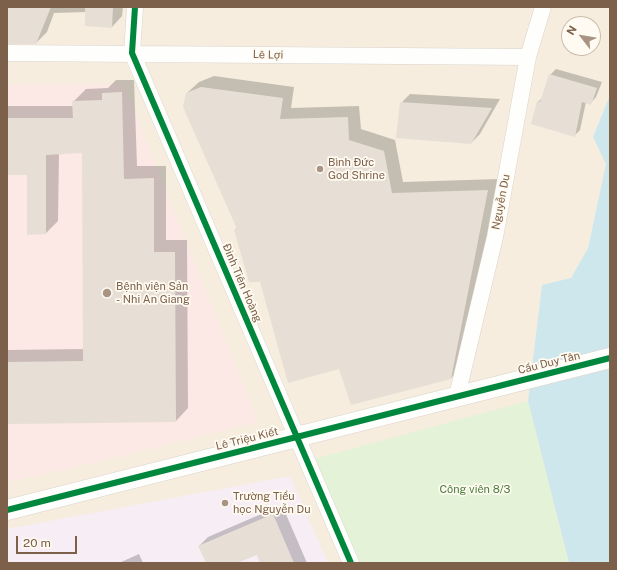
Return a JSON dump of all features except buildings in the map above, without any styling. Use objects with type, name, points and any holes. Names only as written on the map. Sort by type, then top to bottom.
[{"type":"street","name":"Đinh Tiên Hoàng","points":[[134,7],[132,53],[351,563]]},
{"type":"street","name":"Nguyễn Du","points":[[457,396],[495,237],[528,57],[543,7]]},
{"type":"street","name":"Lê Lợi","points":[[7,53],[528,57]]},
{"type":"street","name":"Cầu Duy Tân","points":[[492,388],[610,358]]},
{"type":"street","name":"Lê Triệu Kiết","points":[[7,510],[492,388]]},
{"type":"shaded area","points":[[7,7],[610,7],[610,95],[593,137],[607,163],[588,248],[571,278],[528,401],[569,563],[7,563]]},
{"type":"shaded area","name":"Bệnh viện Sản - Nhi An Giang","points":[[123,83],[258,422],[77,467],[7,482],[7,85]]},
{"type":"shaded area","name":"Trường Tiểu học Nguyễn Du","points":[[290,476],[328,563],[7,563],[7,529]]},
{"type":"green space","name":"Công viên 8/3","points":[[528,401],[569,563],[359,563],[314,459]]},
{"type":"water","points":[[610,95],[610,563],[569,563],[528,401],[542,285],[571,278],[588,248],[606,164],[593,137]]},
{"type":"cycle path","points":[[135,7],[132,53],[351,563]]},
{"type":"cycle path","points":[[7,510],[610,358]]},
{"type":"place","name":"Bình Đức God Shrine","points":[[320,169]]},
{"type":"place","name":"Bệnh viện Sản - Nhi An Giang","points":[[107,293]]},
{"type":"place","name":"Trường Tiểu học Nguyễn Du","points":[[225,503]]}]
